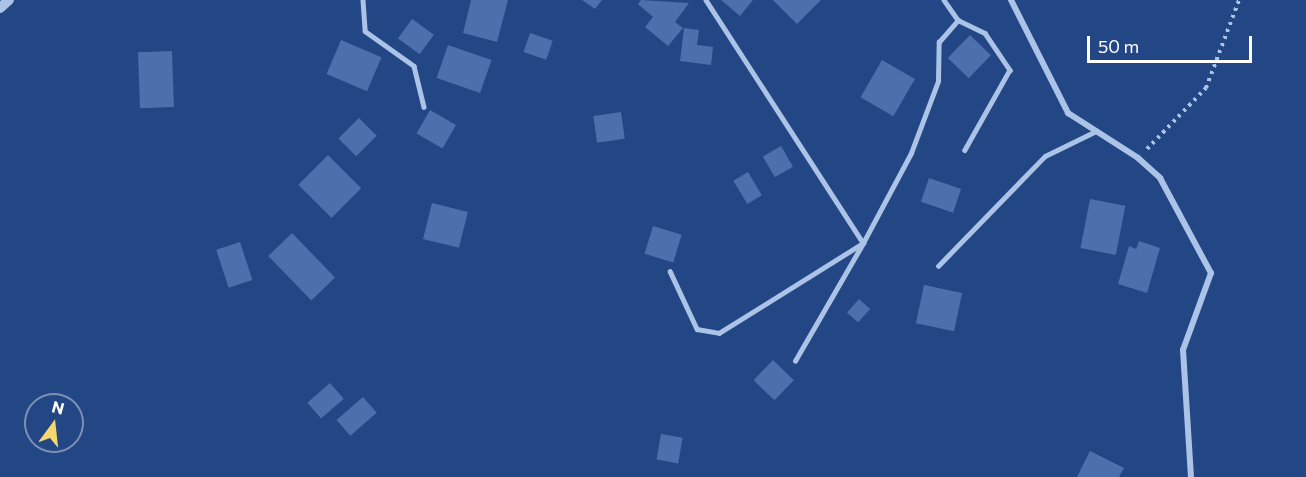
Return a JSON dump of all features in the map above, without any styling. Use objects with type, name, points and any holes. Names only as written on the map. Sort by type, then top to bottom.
[{"type":"street","points":[[0,8],[9,0]]},
{"type":"street","points":[[1011,0],[1068,113],[1138,158],[1160,178],[1211,273],[1183,350],[1191,477]]},
{"type":"lane","points":[[363,0],[365,31],[414,66],[423,107]]},
{"type":"lane","points":[[706,0],[862,243]]},
{"type":"lane","points":[[944,0],[958,20],[985,33],[1010,70],[965,150]]},
{"type":"lane","points":[[795,361],[862,243],[922,122],[938,81],[939,42],[958,20]]},
{"type":"lane","points":[[938,266],[1045,156],[1096,131]]},
{"type":"lane","points":[[670,271],[698,329],[719,333],[862,243]]},
{"type":"path","points":[[1138,158],[1206,88],[1239,0]]},
{"type":"building","points":[[471,0],[508,0],[497,42],[463,33]]},
{"type":"building","points":[[582,0],[602,0],[595,9]]},
{"type":"building","points":[[641,0],[689,3],[675,22],[683,28],[668,46],[645,27],[653,17],[638,4]]},
{"type":"building","points":[[721,0],[753,0],[740,16]]},
{"type":"building","points":[[773,0],[821,0],[797,24]]},
{"type":"building","points":[[412,19],[434,35],[420,54],[398,38]]},
{"type":"building","points":[[684,28],[699,30],[697,45],[713,47],[711,65],[680,61]]},
{"type":"building","points":[[530,33],[553,41],[546,60],[523,52]]},
{"type":"building","points":[[970,35],[991,55],[969,78],[948,58]]},
{"type":"building","points":[[341,40],[382,57],[367,91],[327,74]]},
{"type":"building","points":[[448,45],[491,60],[480,93],[437,78]]},
{"type":"building","points":[[172,51],[174,107],[140,108],[138,52]]},
{"type":"building","points":[[882,60],[915,79],[893,116],[860,97]]},
{"type":"building","points":[[430,110],[456,125],[442,148],[416,133]]},
{"type":"building","points":[[621,112],[625,139],[597,143],[593,116]]},
{"type":"building","points":[[359,118],[377,136],[356,156],[338,139]]},
{"type":"building","points":[[781,146],[793,167],[775,177],[763,156]]},
{"type":"building","points":[[328,155],[361,188],[332,218],[298,185]]},
{"type":"building","points":[[748,172],[762,195],[747,204],[733,181]]},
{"type":"building","points":[[929,178],[961,189],[953,213],[921,202]]},
{"type":"building","points":[[1090,199],[1125,206],[1116,255],[1080,248]]},
{"type":"building","points":[[432,203],[468,212],[459,248],[423,239]]},
{"type":"building","points":[[653,226],[682,235],[673,263],[645,254]]},
{"type":"building","points":[[292,233],[335,278],[311,301],[268,256]]},
{"type":"building","points":[[1139,241],[1160,248],[1147,293],[1118,284],[1129,246],[1136,249]]},
{"type":"building","points":[[240,242],[252,280],[229,288],[216,250]]},
{"type":"building","points":[[924,285],[962,293],[954,331],[916,323]]},
{"type":"building","points":[[859,299],[870,309],[858,322],[847,312]]},
{"type":"building","points":[[773,360],[794,380],[774,400],[754,380]]},
{"type":"building","points":[[330,383],[344,399],[321,419],[307,403]]},
{"type":"building","points":[[363,397],[377,413],[350,436],[337,420]]},
{"type":"building","points":[[661,434],[683,438],[678,463],[656,460]]},
{"type":"building","points":[[1090,451],[1124,468],[1119,477],[1077,477]]}]
